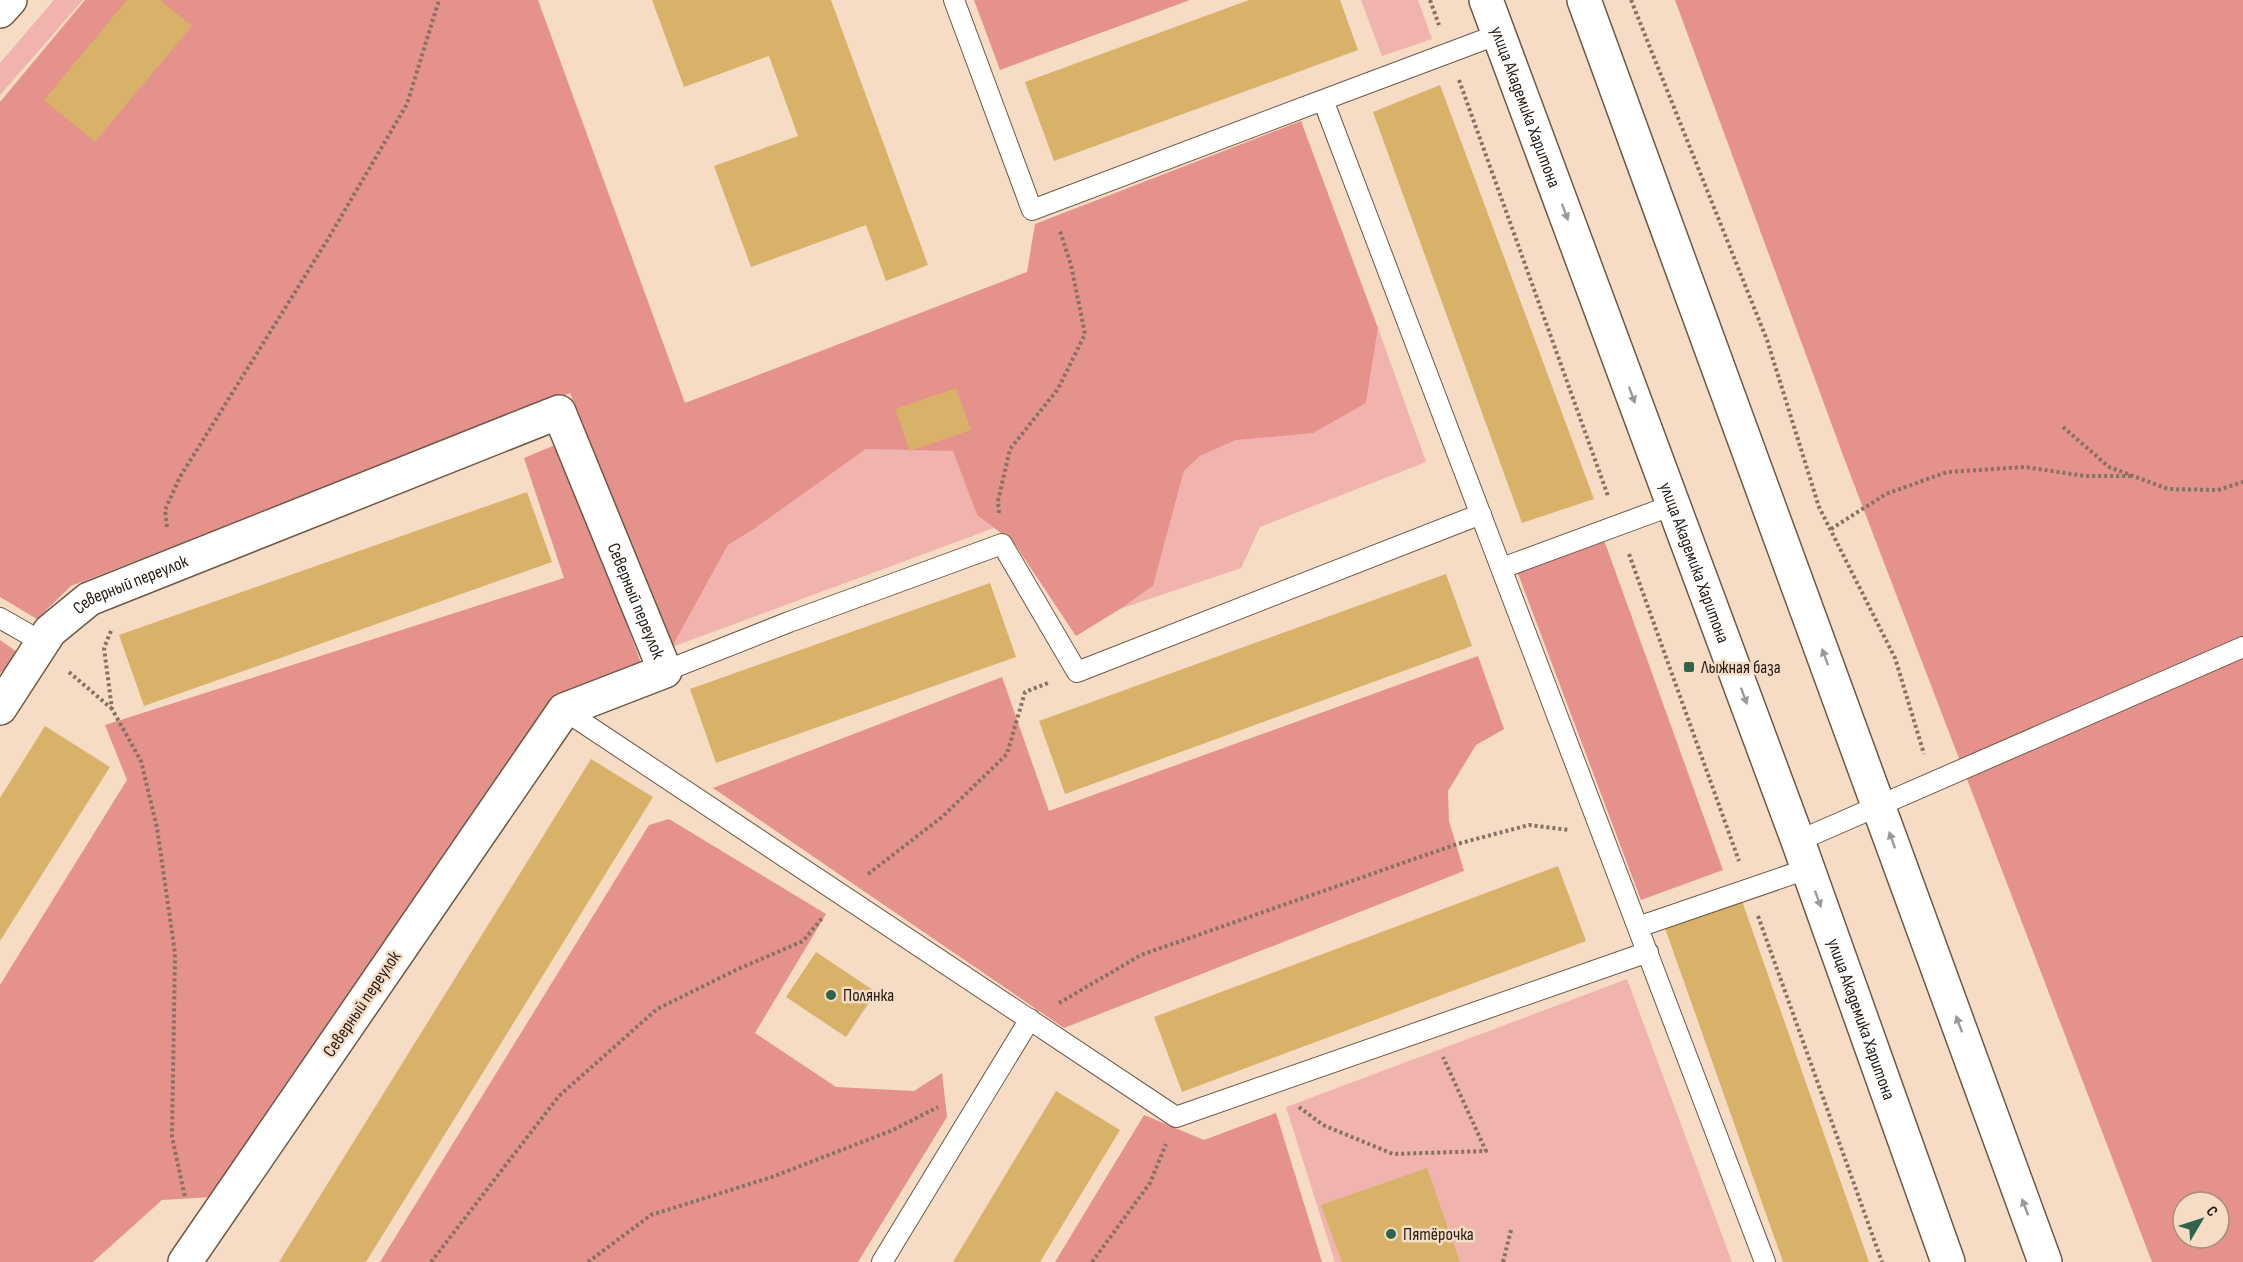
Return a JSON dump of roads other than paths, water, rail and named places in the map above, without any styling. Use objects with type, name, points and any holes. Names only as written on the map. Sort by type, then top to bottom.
[{"type":"main road","points":[[0,11],[10,0]]},
{"type":"main road","name":"улица Академика Харитона","points":[[1486,0],[1802,855],[1948,1262]]},
{"type":"main road","points":[[1584,0],[1880,806],[2044,1262]]},
{"type":"main road","name":"Северный переулок","points":[[0,708],[50,631],[89,599],[559,412],[664,671],[564,710],[185,1262]]},
{"type":"lane","points":[[954,0],[1032,210],[1499,34]]},
{"type":"lane","points":[[1323,99],[1765,1262]]},
{"type":"lane","points":[[1502,568],[1673,505]]},
{"type":"lane","points":[[664,671],[789,622],[1002,544],[1077,672],[1481,514]]},
{"type":"lane","points":[[0,618],[42,642]]},
{"type":"lane","points":[[1638,927],[1749,889],[1880,806],[2243,647]]},
{"type":"lane","points":[[564,710],[1176,1118],[1647,952]]},
{"type":"lane","points":[[882,1262],[1030,1019]]},
{"type":"place","name":"Лыжная база","points":[[1689,667]]},
{"type":"place","name":"Полянка","points":[[831,995]]},
{"type":"place","name":"Пятёрочка","points":[[1391,1234]]}]
